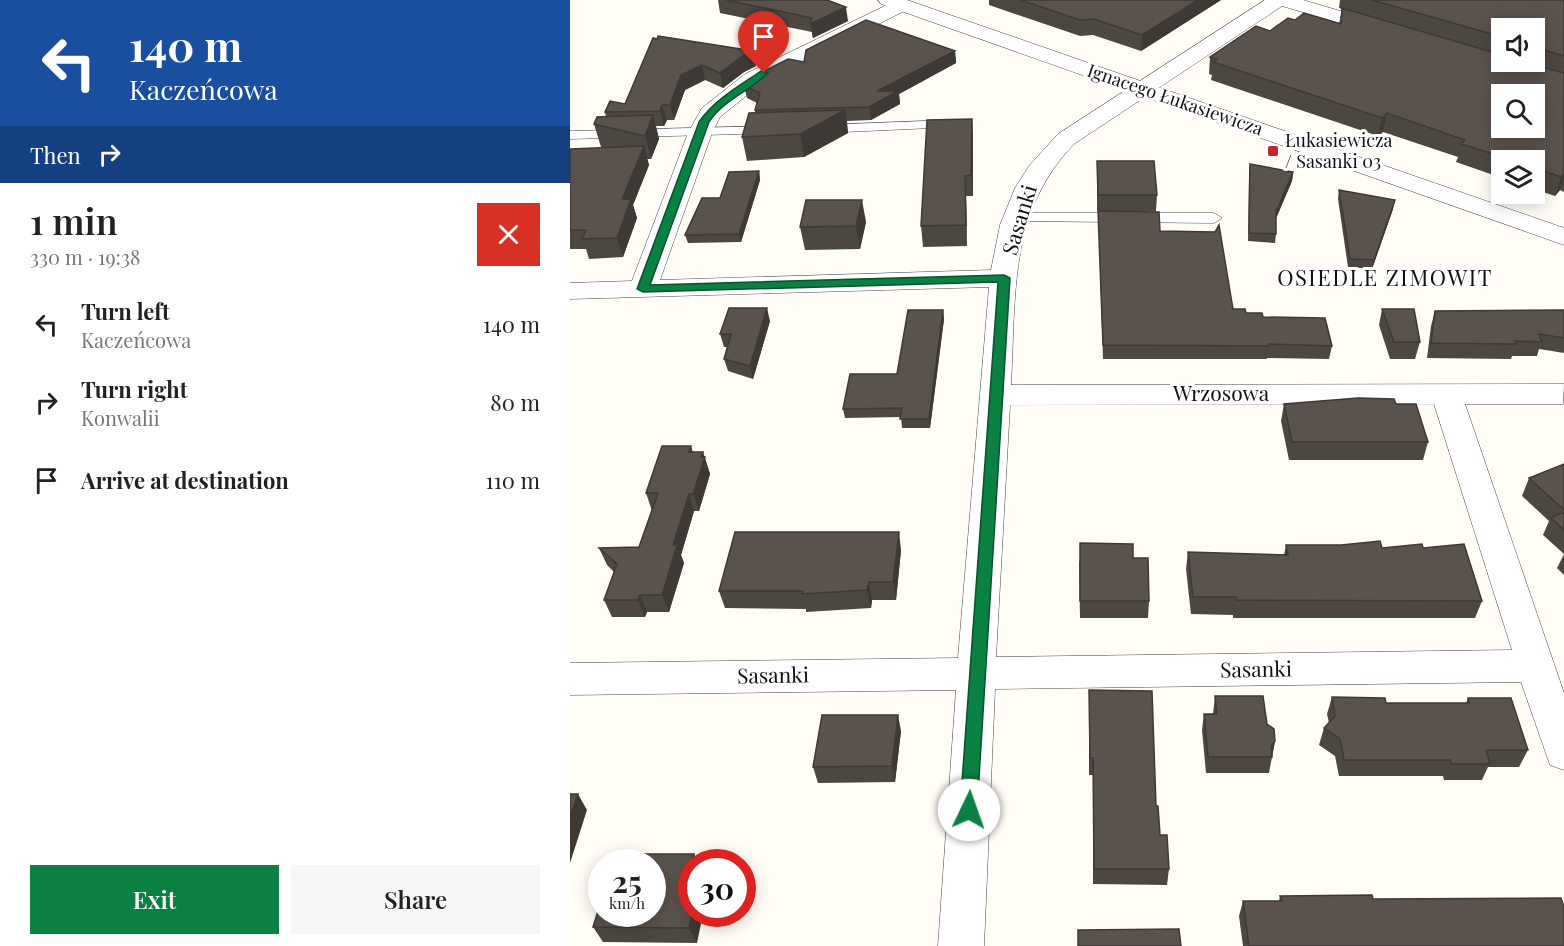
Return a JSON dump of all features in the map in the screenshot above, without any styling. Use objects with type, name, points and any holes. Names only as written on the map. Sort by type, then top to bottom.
[{"type":"street","points":[[1280,0],[1405,36]]},
{"type":"street","name":"Sasanki","points":[[961,946],[976,674],[1004,278],[1009,241],[1016,218],[1039,167],[1052,152],[1080,128],[1280,0]]},
{"type":"street","points":[[643,289],[700,133],[710,113],[753,79],[895,2]]},
{"type":"street","name":"Ignacego Łukasiewicza","points":[[895,2],[1564,237]]},
{"type":"street","points":[[570,291],[1004,278]]},
{"type":"street","points":[[1446,394],[1564,752]]},
{"type":"street","name":"Wrzosowa","points":[[996,395],[1563,394]]},
{"type":"street","name":"Sasanki","points":[[570,679],[1535,666]]},
{"type":"lane","points":[[808,129],[927,125]]},
{"type":"lane","points":[[572,135],[784,130]]},
{"type":"lane","points":[[1016,218],[1214,218]]},
{"type":"building","points":[[726,0],[827,0],[846,7],[810,24],[812,18]]},
{"type":"building","points":[[1020,0],[1198,0],[1142,35],[1094,19],[1080,20]]},
{"type":"building","points":[[1372,0],[1564,0],[1564,56],[1545,50],[1545,18],[1491,18],[1491,34]]},
{"type":"building","points":[[1342,8],[1491,52],[1491,72],[1545,72],[1545,68],[1564,73],[1564,174],[1561,177],[1545,172],[1545,150],[1491,150],[1491,153],[1461,144],[1465,140],[1387,113],[1382,118],[1213,62],[1217,59],[1210,57],[1256,26],[1270,31],[1288,18],[1295,20],[1304,13],[1341,24]]},
{"type":"building","points":[[866,20],[955,51],[877,91],[898,91],[869,107],[755,110],[760,93],[744,86],[760,73],[788,59],[804,62],[806,50]]},
{"type":"building","points":[[658,36],[753,51],[720,73],[702,65],[681,75],[670,105],[662,105],[660,111],[605,112],[610,101],[625,104],[653,38],[657,39]]},
{"type":"building","points":[[845,110],[800,134],[742,137],[749,113]]},
{"type":"building","points":[[653,115],[645,136],[594,124],[597,117]]},
{"type":"building","points":[[972,119],[971,175],[965,176],[966,225],[921,226],[927,120]]},
{"type":"building","points":[[644,146],[622,199],[631,199],[617,238],[582,239],[586,230],[570,230],[570,149]]},
{"type":"building","points":[[1097,161],[1154,161],[1157,195],[1098,195]]},
{"type":"building","points":[[1250,164],[1293,172],[1276,212],[1276,234],[1249,233]]},
{"type":"building","points":[[759,171],[739,234],[685,235],[702,198],[720,198],[729,172]]},
{"type":"building","points":[[1339,190],[1395,200],[1374,260],[1350,259]]},
{"type":"building","points":[[806,200],[862,200],[856,226],[800,227]]},
{"type":"building","points":[[1098,211],[1159,212],[1160,231],[1215,232],[1219,225],[1233,309],[1245,309],[1246,313],[1262,313],[1263,317],[1325,318],[1332,346],[1103,345]]},
{"type":"building","points":[[729,308],[767,308],[750,366],[724,359],[731,334],[720,334]]},
{"type":"building","points":[[1382,309],[1414,309],[1420,342],[1394,342]]},
{"type":"building","points":[[908,310],[943,310],[929,419],[900,419],[902,408],[843,409],[850,374],[897,374]]},
{"type":"building","points":[[1564,310],[1564,338],[1539,334],[1542,342],[1431,343],[1435,311]]},
{"type":"building","points":[[1358,398],[1394,399],[1396,404],[1416,404],[1428,442],[1292,442],[1284,404]]},
{"type":"building","points":[[662,446],[691,446],[689,452],[703,452],[701,457],[705,457],[693,494],[689,494],[673,545],[677,545],[662,595],[640,595],[638,600],[604,600],[617,564],[599,548],[639,547],[658,493],[646,493]]},
{"type":"building","points":[[1564,464],[1564,510],[1529,478]]},
{"type":"building","points":[[1564,512],[1564,530],[1551,518]]},
{"type":"building","points":[[735,532],[899,532],[893,582],[869,582],[867,590],[802,594],[803,591],[719,591]]},
{"type":"building","points":[[1380,541],[1382,548],[1422,544],[1423,548],[1464,544],[1482,601],[1236,600],[1236,597],[1193,597],[1188,552],[1288,555],[1286,545],[1341,545]]},
{"type":"building","points":[[1080,543],[1133,544],[1133,558],[1148,558],[1149,601],[1080,601]]},
{"type":"building","points":[[1089,690],[1152,691],[1156,806],[1158,806],[1160,835],[1167,835],[1169,869],[1094,869],[1093,758],[1090,758]]},
{"type":"building","points":[[1215,696],[1263,696],[1267,724],[1274,729],[1275,741],[1271,746],[1272,757],[1208,757],[1204,714],[1217,714]]},
{"type":"building","points":[[1332,697],[1385,698],[1386,703],[1469,703],[1468,698],[1511,698],[1528,750],[1486,750],[1490,764],[1451,764],[1450,760],[1344,760],[1340,739],[1324,728],[1335,716]]},
{"type":"building","points":[[822,715],[898,715],[892,766],[813,767]]},
{"type":"building","points":[[570,794],[578,794],[570,817]]},
{"type":"building","points":[[666,854],[678,854],[678,927],[689,928],[593,927],[666,927]]},
{"type":"building","points":[[1372,895],[1373,899],[1561,898],[1564,907],[1564,946],[1249,946],[1243,901],[1282,901],[1280,896]]},
{"type":"building","points":[[1179,929],[1181,946],[1078,946],[1078,930]]},
{"type":"place","name":"Łukasiewicza / Sasanki 03","points":[[1273,151]]},
{"type":"district","name":"OSIEDLE ZIMOWIT","points":[[1385,278]]},
{"type":"route","points":[[764,73],[726,99],[710,113],[704,122],[643,289],[1004,278],[969,810]]}]
